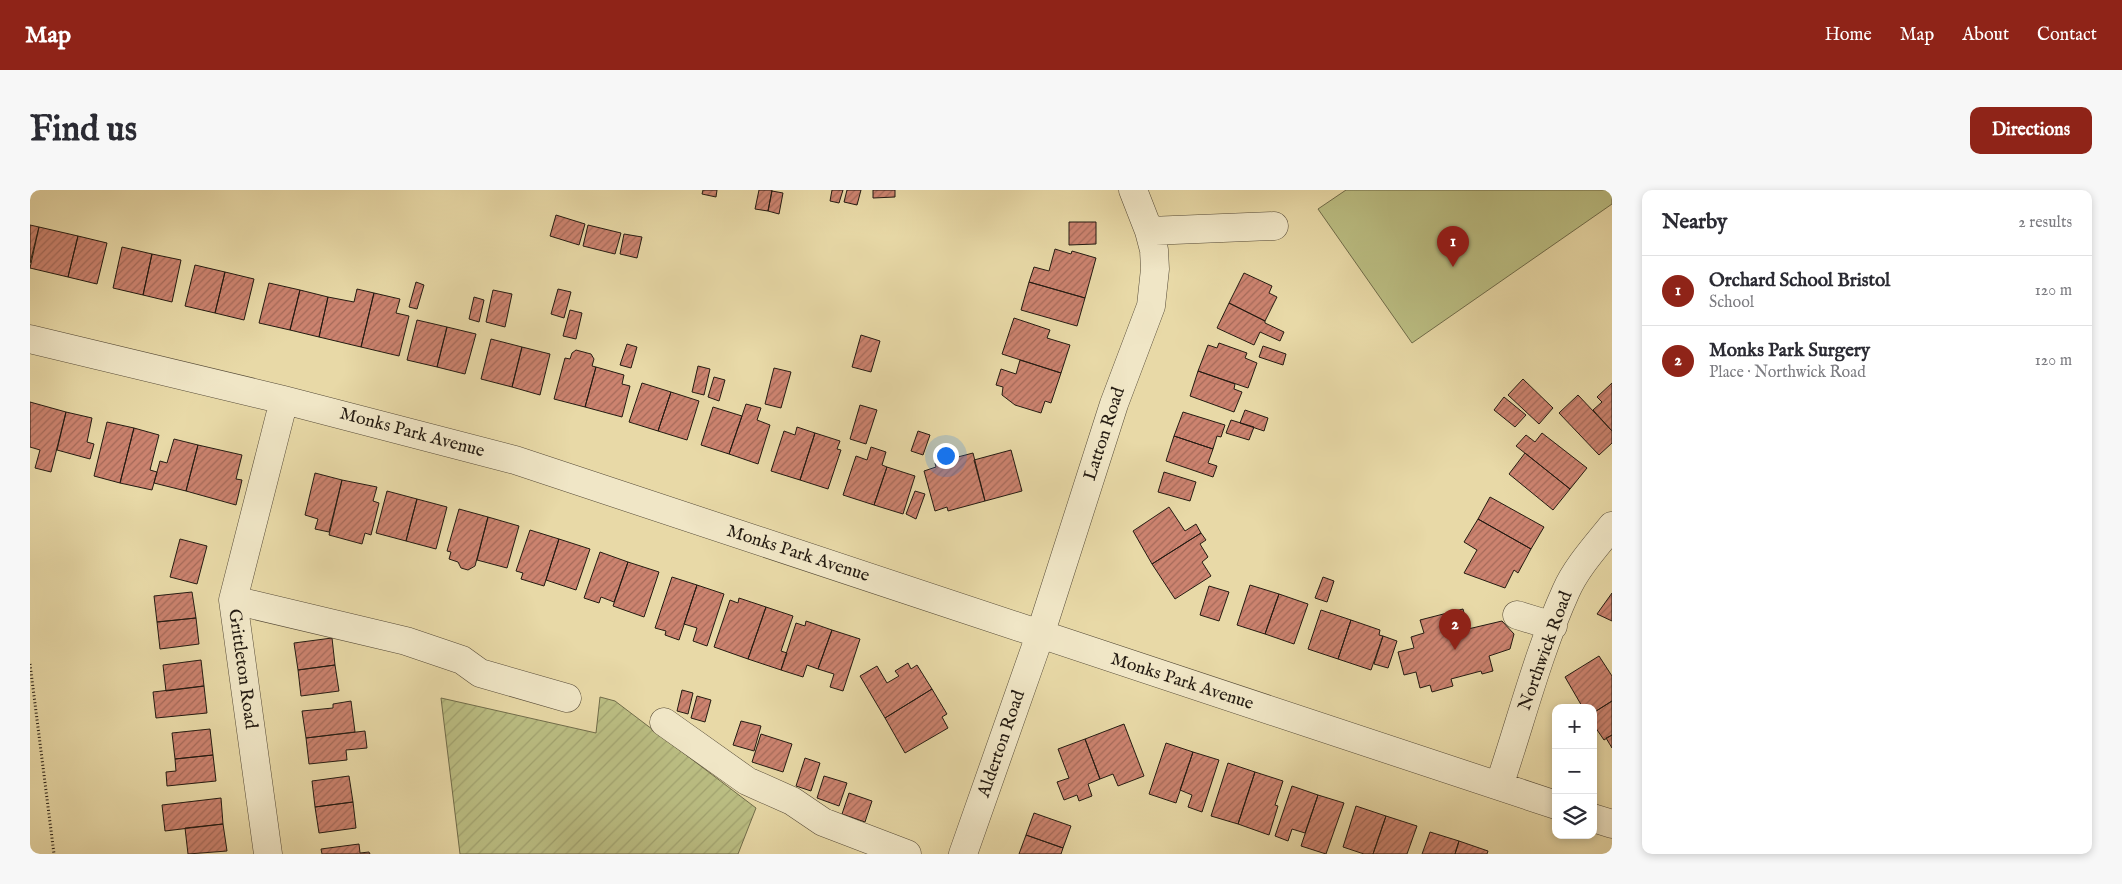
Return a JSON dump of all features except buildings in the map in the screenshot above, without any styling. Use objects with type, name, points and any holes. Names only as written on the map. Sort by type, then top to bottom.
[{"type":"street","name":"Latton Road","points":[[1040,635],[1114,404],[1151,306],[1155,268],[1154,250],[1149,231],[1133,190]]},
{"type":"street","points":[[1149,231],[1274,226]]},
{"type":"street","name":"Monks Park Avenue","points":[[30,339],[284,400],[515,460],[1552,804]]},
{"type":"street","name":"Grittleton Road","points":[[268,854],[232,600],[284,400]]},
{"type":"street","name":"Northwick Road","points":[[1499,786],[1566,590],[1612,526]]},
{"type":"street","points":[[232,600],[406,641],[462,660],[480,673],[567,698]]},
{"type":"street","points":[[1517,615],[1553,626]]},
{"type":"street","name":"Alderton Road","points":[[963,854],[1040,635]]},
{"type":"street","points":[[664,722],[747,781],[792,801],[823,822],[907,854]]},
{"type":"street","points":[[1597,819],[1612,824]]},
{"type":"path","points":[[30,664],[54,854]]},
{"type":"green space","points":[[1346,190],[1612,190],[1612,204],[1412,343],[1318,209]]},
{"type":"green space","points":[[600,697],[615,701],[756,808],[738,854],[460,854],[441,698],[596,733]]},
{"type":"place","name":"Orchard School Bristol","points":[[1453,267]]},
{"type":"place","name":"Monks Park Surgery","points":[[1455,650]]}]
